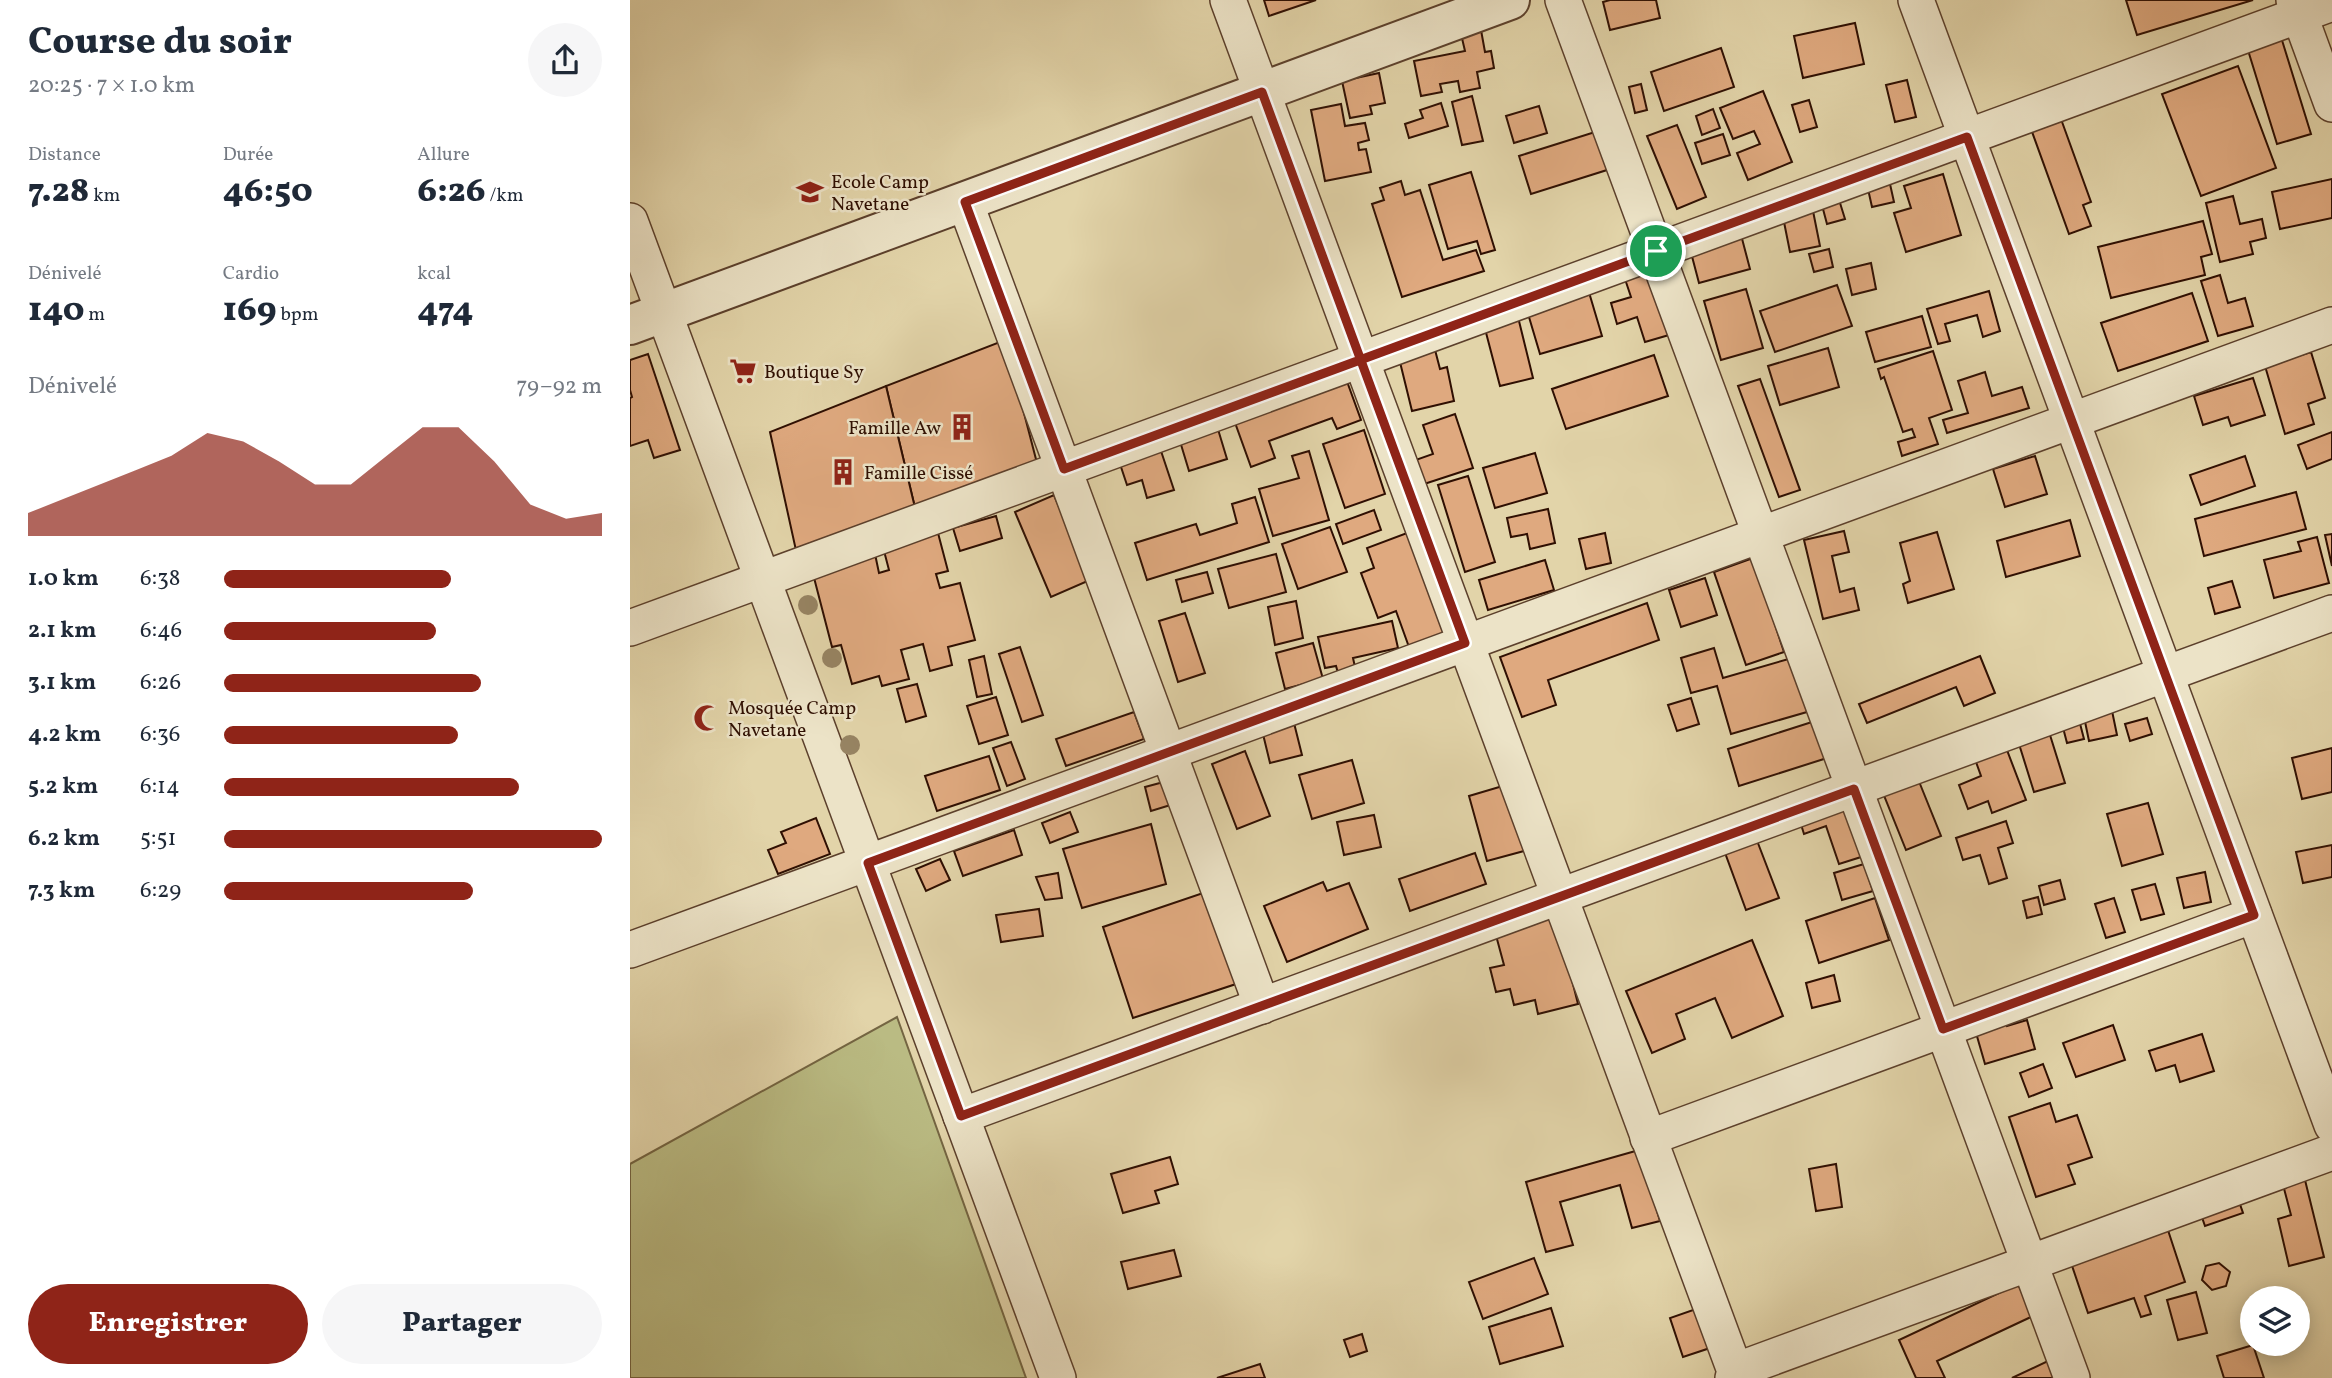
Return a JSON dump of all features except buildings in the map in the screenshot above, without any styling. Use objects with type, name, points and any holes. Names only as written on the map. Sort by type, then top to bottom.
[{"type":"street","points":[[1228,0],[1734,1374],[2332,1152]]},
{"type":"street","points":[[647,319],[1510,0]]},
{"type":"street","points":[[1563,0],[2072,1378]]},
{"type":"street","points":[[1916,0],[2332,1125]]},
{"type":"street","points":[[630,628],[1967,137],[2296,7],[2332,3]]},
{"type":"street","points":[[2296,7],[2332,104]]},
{"type":"street","points":[[965,202],[1262,1006]]},
{"type":"street","points":[[630,221],[647,319],[763,579],[1058,1378]]},
{"type":"street","points":[[630,950],[2332,325]]},
{"type":"street","points":[[961,1116],[2332,613]]},
{"type":"street","points":[[1648,1138],[2254,915]]},
{"type":"green space","points":[[897,1017],[1026,1378],[630,1378],[630,1164]]},
{"type":"place","name":"Ecole Camp Navetane","points":[[810,192]]},
{"type":"place","name":"Boutique Sy","points":[[743,371]]},
{"type":"place","name":"Famille Aw","points":[[962,427]]},
{"type":"place","name":"Famille Cissé","points":[[843,472]]},
{"type":"place","name":"Mosquée Camp Navetane","points":[[707,718]]},
{"type":"route","points":[[1656,251],[1360,360],[1064,469],[965,202],[1262,92],[1360,360],[1465,643],[868,863],[961,1116],[1854,789],[1943,1029],[2254,915],[1967,137],[1656,251]]}]
